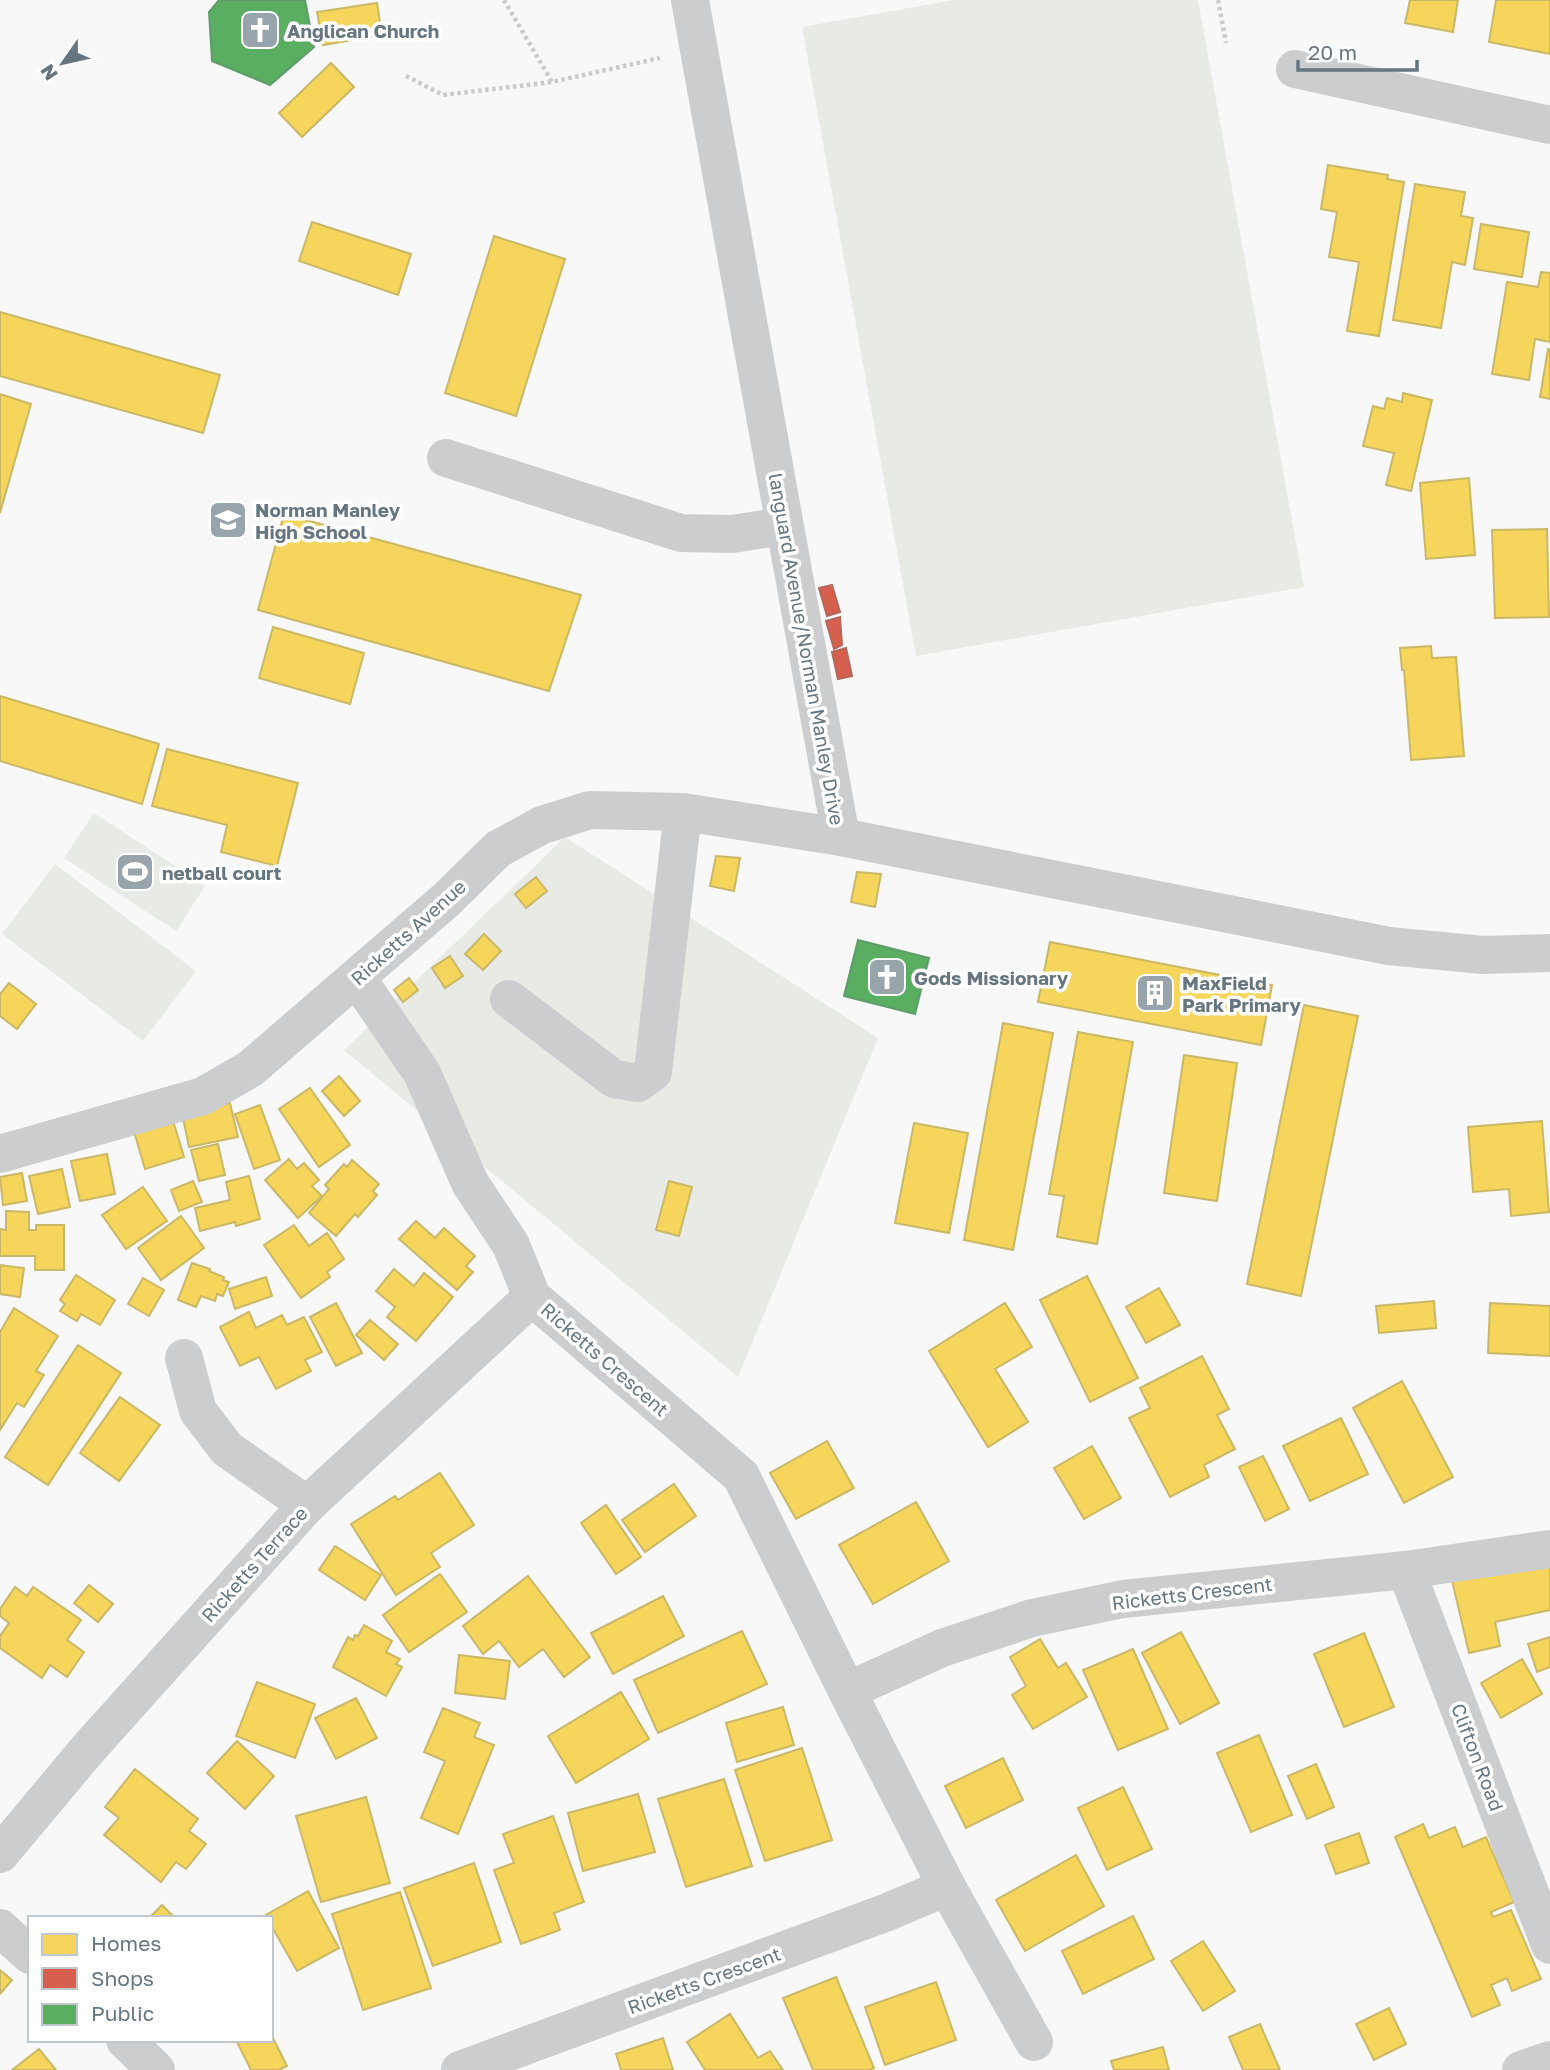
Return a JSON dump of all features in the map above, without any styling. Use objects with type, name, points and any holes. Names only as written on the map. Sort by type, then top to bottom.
[{"type":"street","name":"languard Avenue/Norman Manley Drive","points":[[690,0],[841,837],[1389,946],[1483,955],[1550,953]]},
{"type":"street","points":[[1295,69],[1550,125]]},
{"type":"street","points":[[446,458],[681,533],[732,534],[785,526]]},
{"type":"street","name":"Ricketts Avenue","points":[[0,1154],[203,1097],[250,1069],[446,900],[498,849],[542,825],[590,810],[683,812],[841,837]]},
{"type":"street","points":[[509,999],[614,1079],[638,1083],[653,1072],[683,812]]},
{"type":"street","name":"Ricketts Crescent","points":[[358,978],[422,1073],[470,1183],[511,1245],[532,1297],[741,1476],[947,1887],[1034,2042]]},
{"type":"street","name":"Ricketts Terrace","points":[[0,1854],[106,1728],[307,1504],[532,1297]]},
{"type":"street","points":[[184,1357],[198,1411],[227,1449],[307,1504]]},
{"type":"street","name":"Ricketts Crescent","points":[[847,1691],[942,1648],[1032,1618],[1123,1599],[1406,1570],[1550,1549]]},
{"type":"street","name":"Clifton Road","points":[[1406,1570],[1550,1945]]},
{"type":"street","name":"Ricketts Crescent","points":[[460,2070],[885,1913],[947,1887]]},
{"type":"street","points":[[0,1928],[28,1953]]},
{"type":"street","points":[[127,2042],[156,2070]]},
{"type":"street","points":[[1521,2070],[1550,2060]]},
{"type":"path","points":[[504,0],[552,82]]},
{"type":"path","points":[[1218,0],[1226,43]]},
{"type":"path","points":[[406,76],[443,95],[552,82],[699,50]]},
{"type":"shaded area","points":[[954,0],[1198,0],[1304,587],[916,656],[802,27]]},
{"type":"shaded area","name":"netball court","points":[[94,813],[205,886],[176,931],[64,858]]},
{"type":"shaded area","points":[[565,837],[878,1038],[738,1377],[344,1050]]},
{"type":"shaded area","points":[[55,864],[196,971],[143,1041],[2,934]]},
{"type":"building: Homes","points":[[1410,0],[1458,0],[1453,32],[1405,23]]},
{"type":"building: Homes","points":[[1496,0],[1550,0],[1550,54],[1489,42]]},
{"type":"building: Homes","points":[[377,3],[382,35],[323,45],[317,12]]},
{"type":"building: Homes","points":[[331,63],[354,87],[302,137],[279,113]]},
{"type":"building: Homes","points":[[1328,165],[1388,175],[1387,179],[1404,182],[1379,336],[1347,331],[1359,262],[1329,257],[1337,212],[1321,209]]},
{"type":"building: Homes","points":[[1415,184],[1465,192],[1461,216],[1473,218],[1465,265],[1452,262],[1441,328],[1393,320]]},
{"type":"building: Homes","points":[[312,222],[411,254],[398,295],[299,261]]},
{"type":"building: Homes","points":[[1481,224],[1529,232],[1522,277],[1474,269]]},
{"type":"building: Homes","points":[[494,236],[565,259],[516,416],[445,393]]},
{"type":"building: Homes","points":[[1541,272],[1550,273],[1550,342],[1535,339],[1529,380],[1492,374],[1507,282],[1538,287]]},
{"type":"building: Homes","points":[[0,312],[220,375],[203,433],[0,376]]},
{"type":"building: Homes","points":[[1548,349],[1550,350],[1550,399],[1540,397]]},
{"type":"building: Homes","points":[[1403,393],[1432,400],[1411,491],[1386,485],[1394,453],[1363,446],[1373,406],[1384,409],[1387,398],[1402,402]]},
{"type":"building: Homes","points":[[0,394],[31,404],[0,513]]},
{"type":"building: Homes","points":[[1469,478],[1475,555],[1426,559],[1420,483]]},
{"type":"building: Homes","points":[[284,514],[581,595],[549,691],[258,610]]},
{"type":"building: Homes","points":[[1547,529],[1549,617],[1495,618],[1492,530]]},
{"type":"building: Homes","points":[[273,627],[364,653],[350,704],[259,678]]},
{"type":"building: Homes","points":[[1431,646],[1432,658],[1456,657],[1464,756],[1411,760],[1400,648]]},
{"type":"building: Homes","points":[[0,696],[159,744],[142,804],[0,761]]},
{"type":"building: Homes","points":[[167,749],[298,783],[277,866],[221,852],[227,825],[152,806]]},
{"type":"building: Homes","points":[[716,856],[740,858],[734,891],[710,886]]},
{"type":"building: Homes","points":[[857,872],[881,874],[875,907],[851,902]]},
{"type":"building: Homes","points":[[536,877],[547,891],[526,908],[515,894]]},
{"type":"building: Homes","points":[[484,934],[501,951],[483,970],[465,954]]},
{"type":"building: Homes","name":"MaxField Park Primary","points":[[1050,942],[1272,985],[1261,1045],[1038,1002]]},
{"type":"building: Homes","points":[[450,956],[463,976],[445,988],[432,968]]},
{"type":"building: Homes","points":[[409,978],[418,990],[403,1002],[394,990]]},
{"type":"building: Homes","points":[[9,983],[36,1004],[17,1029],[0,1016],[0,994]]},
{"type":"building: Homes","points":[[1304,1005],[1358,1016],[1301,1296],[1247,1284]]},
{"type":"building: Homes","points":[[1003,1023],[1053,1033],[1013,1250],[964,1240]]},
{"type":"building: Homes","points":[[1078,1032],[1133,1042],[1097,1244],[1057,1237],[1064,1196],[1049,1194]]},
{"type":"building: Homes","points":[[1184,1055],[1237,1063],[1217,1201],[1164,1193]]},
{"type":"building: Homes","points":[[339,1076],[360,1101],[344,1116],[322,1091]]},
{"type":"building: Homes","points":[[310,1088],[350,1145],[319,1167],[279,1109]]},
{"type":"building: Homes","points":[[230,1103],[238,1137],[189,1147],[182,1113]]},
{"type":"building: Homes","points":[[260,1105],[280,1160],[254,1169],[235,1114]]},
{"type":"building: Homes","points":[[171,1114],[184,1157],[145,1169],[132,1125]]},
{"type":"building: Homes","points":[[1542,1121],[1549,1212],[1511,1216],[1509,1189],[1473,1192],[1468,1127]]},
{"type":"building: Homes","points":[[914,1123],[968,1133],[949,1233],[895,1223]]},
{"type":"building: Homes","points":[[218,1144],[225,1175],[199,1181],[191,1150]]},
{"type":"building: Homes","points":[[107,1154],[115,1194],[80,1201],[71,1161]]},
{"type":"building: Homes","points":[[289,1159],[297,1169],[304,1163],[319,1180],[312,1186],[322,1196],[298,1218],[265,1180]]},
{"type":"building: Homes","points":[[352,1160],[379,1184],[373,1191],[377,1195],[358,1217],[355,1214],[336,1236],[309,1213],[329,1189],[325,1185],[344,1164],[347,1167]]},
{"type":"building: Homes","points":[[62,1169],[70,1207],[38,1214],[29,1176]]},
{"type":"building: Homes","points":[[22,1173],[27,1201],[3,1205],[0,1177]]},
{"type":"building: Homes","points":[[249,1176],[260,1219],[236,1226],[235,1222],[200,1231],[195,1208],[230,1200],[226,1182]]},
{"type":"building: Homes","points":[[193,1181],[202,1202],[179,1211],[171,1190]]},
{"type":"building: Homes","points":[[669,1181],[692,1187],[679,1236],[656,1230]]},
{"type":"building: Homes","points":[[143,1187],[167,1221],[126,1249],[102,1215]]},
{"type":"building: Homes","points":[[6,1211],[29,1212],[29,1230],[36,1230],[36,1225],[64,1225],[64,1270],[35,1270],[35,1256],[0,1256],[0,1229],[6,1230]]},
{"type":"building: Homes","points":[[181,1216],[204,1248],[161,1280],[138,1248]]},
{"type":"building: Homes","points":[[416,1221],[435,1238],[444,1228],[475,1256],[466,1266],[473,1272],[457,1290],[399,1239]]},
{"type":"building: Homes","points":[[294,1225],[309,1246],[327,1233],[344,1259],[327,1272],[330,1277],[301,1298],[264,1245]]},
{"type":"building: Homes","points":[[192,1263],[210,1269],[209,1271],[229,1282],[223,1296],[217,1294],[215,1301],[201,1296],[196,1307],[178,1300]]},
{"type":"building: Homes","points":[[0,1265],[24,1268],[20,1297],[0,1294]]},
{"type":"building: Homes","points":[[394,1269],[414,1286],[424,1273],[453,1297],[416,1341],[387,1317],[395,1307],[376,1291]]},
{"type":"building: Homes","points":[[76,1275],[115,1300],[100,1325],[81,1314],[77,1321],[60,1311],[65,1304],[60,1300]]},
{"type":"building: Homes","points":[[1087,1276],[1138,1378],[1090,1402],[1040,1300]]},
{"type":"building: Homes","points":[[266,1277],[272,1296],[235,1309],[229,1289]]},
{"type":"building: Homes","points":[[143,1278],[164,1290],[149,1316],[128,1304]]},
{"type":"building: Homes","points":[[1159,1288],[1180,1325],[1146,1343],[1126,1307]]},
{"type":"building: Homes","points":[[1434,1301],[1436,1328],[1379,1333],[1376,1306]]},
{"type":"building: Homes","points":[[336,1303],[362,1353],[336,1366],[310,1317]]},
{"type":"building: Homes","points":[[1005,1303],[1032,1347],[995,1369],[1028,1422],[988,1447],[929,1351]]},
{"type":"building: Homes","points":[[1490,1303],[1550,1306],[1550,1356],[1488,1353]]},
{"type":"building: Homes","points":[[14,1308],[58,1336],[36,1371],[44,1375],[24,1407],[17,1403],[0,1430],[0,1332]]},
{"type":"building: Homes","points":[[249,1312],[256,1328],[282,1315],[287,1325],[304,1317],[322,1352],[305,1360],[311,1371],[276,1389],[259,1357],[240,1366],[220,1327]]},
{"type":"building: Homes","points":[[370,1320],[398,1344],[384,1360],[356,1335]]},
{"type":"building: Homes","points":[[78,1345],[121,1373],[48,1485],[5,1457]]},
{"type":"building: Homes","points":[[1202,1356],[1229,1409],[1217,1415],[1235,1449],[1204,1465],[1209,1477],[1170,1497],[1129,1418],[1150,1408],[1140,1388]]},
{"type":"building: Homes","points":[[1402,1381],[1453,1477],[1404,1503],[1353,1408]]},
{"type":"building: Homes","points":[[120,1397],[160,1425],[119,1481],[80,1453]]},
{"type":"building: Homes","points":[[1341,1418],[1368,1474],[1310,1501],[1283,1446]]},
{"type":"building: Homes","points":[[827,1441],[854,1488],[796,1519],[770,1473]]},
{"type":"building: Homes","points":[[1092,1446],[1121,1498],[1084,1519],[1054,1468]]},
{"type":"building: Homes","points":[[1263,1456],[1289,1509],[1265,1521],[1239,1467]]},
{"type":"building: Homes","points":[[440,1473],[474,1525],[431,1553],[440,1567],[396,1595],[351,1524],[395,1496],[398,1500]]},
{"type":"building: Homes","points":[[674,1484],[696,1516],[645,1552],[622,1520]]},
{"type":"building: Homes","points":[[916,1502],[949,1561],[873,1604],[839,1545]]},
{"type":"building: Homes","points":[[606,1505],[641,1557],[616,1574],[581,1523]]},
{"type":"building: Homes","points":[[335,1546],[381,1575],[365,1600],[319,1570]]},
{"type":"building: Homes","points":[[1546,1553],[1550,1570],[1550,1610],[1495,1622],[1500,1646],[1469,1653],[1451,1576]]},
{"type":"building: Homes","points":[[440,1574],[467,1612],[409,1652],[383,1615]]},
{"type":"building: Homes","points":[[528,1576],[590,1657],[564,1677],[543,1649],[519,1667],[499,1641],[483,1654],[463,1626]]},
{"type":"building: Homes","points":[[89,1585],[113,1604],[98,1622],[74,1603]]},
{"type":"building: Homes","points":[[15,1587],[27,1596],[33,1587],[81,1620],[67,1640],[84,1652],[67,1677],[50,1665],[42,1678],[0,1648],[0,1636],[9,1623],[0,1616],[0,1609]]},
{"type":"building: Homes","points":[[663,1596],[684,1636],[613,1674],[591,1633]]},
{"type":"building: Homes","points":[[364,1625],[392,1641],[386,1652],[400,1659],[396,1664],[402,1667],[386,1696],[333,1667],[348,1637],[353,1640]]},
{"type":"building: Homes","points":[[742,1631],[767,1684],[658,1733],[634,1680]]},
{"type":"building: Homes","points":[[1181,1632],[1219,1703],[1180,1724],[1142,1653]]},
{"type":"building: Homes","points":[[1364,1633],[1394,1707],[1344,1727],[1314,1654]]},
{"type":"building: Homes","points":[[1550,1637],[1550,1667],[1537,1672],[1528,1644]]},
{"type":"building: Homes","points":[[1040,1639],[1058,1668],[1066,1663],[1087,1697],[1033,1729],[1012,1695],[1026,1686],[1010,1657]]},
{"type":"building: Homes","points":[[1133,1649],[1168,1729],[1118,1750],[1083,1670]]},
{"type":"building: Homes","points":[[459,1655],[510,1661],[505,1699],[455,1693]]},
{"type":"building: Homes","points":[[1522,1659],[1542,1694],[1501,1718],[1481,1683]]},
{"type":"building: Homes","points":[[257,1682],[315,1704],[295,1758],[236,1736]]},
{"type":"building: Homes","points":[[621,1692],[649,1739],[576,1783],[548,1736]]},
{"type":"building: Homes","points":[[356,1698],[377,1738],[336,1759],[315,1718]]},
{"type":"building: Homes","points":[[783,1707],[794,1745],[737,1762],[726,1723]]},
{"type":"building: Homes","points":[[443,1708],[480,1723],[474,1737],[494,1745],[458,1834],[421,1818],[445,1761],[424,1752]]},
{"type":"building: Homes","points":[[1259,1735],[1292,1815],[1251,1832],[1217,1753]]},
{"type":"building: Homes","points":[[237,1741],[274,1776],[245,1809],[207,1773]]},
{"type":"building: Homes","points":[[802,1748],[832,1840],[765,1861],[735,1770]]},
{"type":"building: Homes","points":[[1003,1758],[1023,1800],[966,1828],[945,1786]]},
{"type":"building: Homes","points":[[1316,1764],[1334,1807],[1307,1819],[1288,1776]]},
{"type":"building: Homes","points":[[135,1769],[198,1819],[189,1831],[206,1844],[186,1869],[176,1862],[161,1882],[104,1835],[119,1818],[105,1807]]},
{"type":"building: Homes","points":[[724,1779],[752,1866],[686,1887],[658,1799]]},
{"type":"building: Homes","points":[[1123,1787],[1152,1849],[1107,1870],[1078,1808]]},
{"type":"building: Homes","points":[[638,1794],[655,1852],[583,1871],[568,1813]]},
{"type":"building: Homes","points":[[366,1797],[390,1883],[321,1902],[296,1816]]},
{"type":"building: Homes","points":[[553,1816],[584,1902],[554,1913],[560,1930],[521,1944],[494,1870],[514,1863],[503,1834]]},
{"type":"building: Homes","points":[[1423,1824],[1429,1838],[1455,1827],[1463,1847],[1486,1837],[1514,1902],[1491,1912],[1493,1917],[1511,1910],[1541,1979],[1512,1991],[1507,1978],[1491,1985],[1500,2005],[1472,2017],[1395,1837]]},
{"type":"building: Homes","points":[[1359,1833],[1369,1863],[1336,1874],[1325,1845]]},
{"type":"building: Homes","points":[[1076,1855],[1104,1906],[1025,1951],[996,1900]]},
{"type":"building: Homes","points":[[474,1863],[501,1942],[433,1966],[404,1888]]},
{"type":"building: Homes","points":[[308,1891],[339,1948],[297,1971],[273,1929],[273,1916],[266,1915]]},
{"type":"building: Homes","points":[[400,1892],[431,1988],[363,2010],[332,1914]]},
{"type":"building: Homes","points":[[162,1905],[173,1916],[151,1916]]},
{"type":"building: Homes","points":[[1133,1916],[1154,1959],[1083,1994],[1062,1951]]},
{"type":"building: Homes","points":[[1203,1941],[1235,1991],[1203,2011],[1171,1961]]},
{"type":"building: Homes","points":[[0,1970],[12,1980],[0,1994]]},
{"type":"building: Homes","points":[[836,1977],[874,2068],[870,2070],[813,2070],[783,1998]]},
{"type":"building: Homes","points":[[936,1982],[956,2040],[885,2065],[865,2007]]},
{"type":"building: Homes","points":[[1389,2008],[1406,2044],[1374,2060],[1356,2024]]},
{"type":"building: Homes","points":[[730,2014],[758,2058],[770,2051],[783,2070],[705,2070],[687,2042]]},
{"type":"building: Homes","points":[[1260,2024],[1280,2070],[1243,2070],[1229,2037]]},
{"type":"building: Homes","points":[[273,2038],[287,2066],[279,2070],[251,2070],[237,2042],[273,2042]]},
{"type":"building: Homes","points":[[663,2038],[673,2070],[621,2070],[616,2054]]},
{"type":"building: Homes","points":[[1163,2047],[1169,2070],[1114,2070],[1111,2061]]},
{"type":"building: Homes","points":[[39,2049],[56,2070],[12,2070]]},
{"type":"building: Shops","points":[[832,585],[840,612],[827,616],[819,588]]},
{"type":"building: Shops","points":[[840,617],[842,645],[834,649],[826,621]]},
{"type":"building: Shops","points":[[846,648],[852,676],[838,679],[832,652]]},
{"type":"building: Public","name":"Anglican Church","points":[[219,0],[305,0],[314,47],[270,85],[212,61],[209,12]]},
{"type":"building: Public","name":"Gods Missionary","points":[[858,940],[929,958],[915,1014],[844,996]]},
{"type":"place","name":"Anglican Church","points":[[260,30]]},
{"type":"place","name":"Norman Manley High School","points":[[228,520]]},
{"type":"place","name":"netball court","points":[[135,872]]},
{"type":"place","name":"Gods Missionary","points":[[887,977]]},
{"type":"place","name":"MaxField Park Primary","points":[[1155,993]]}]
